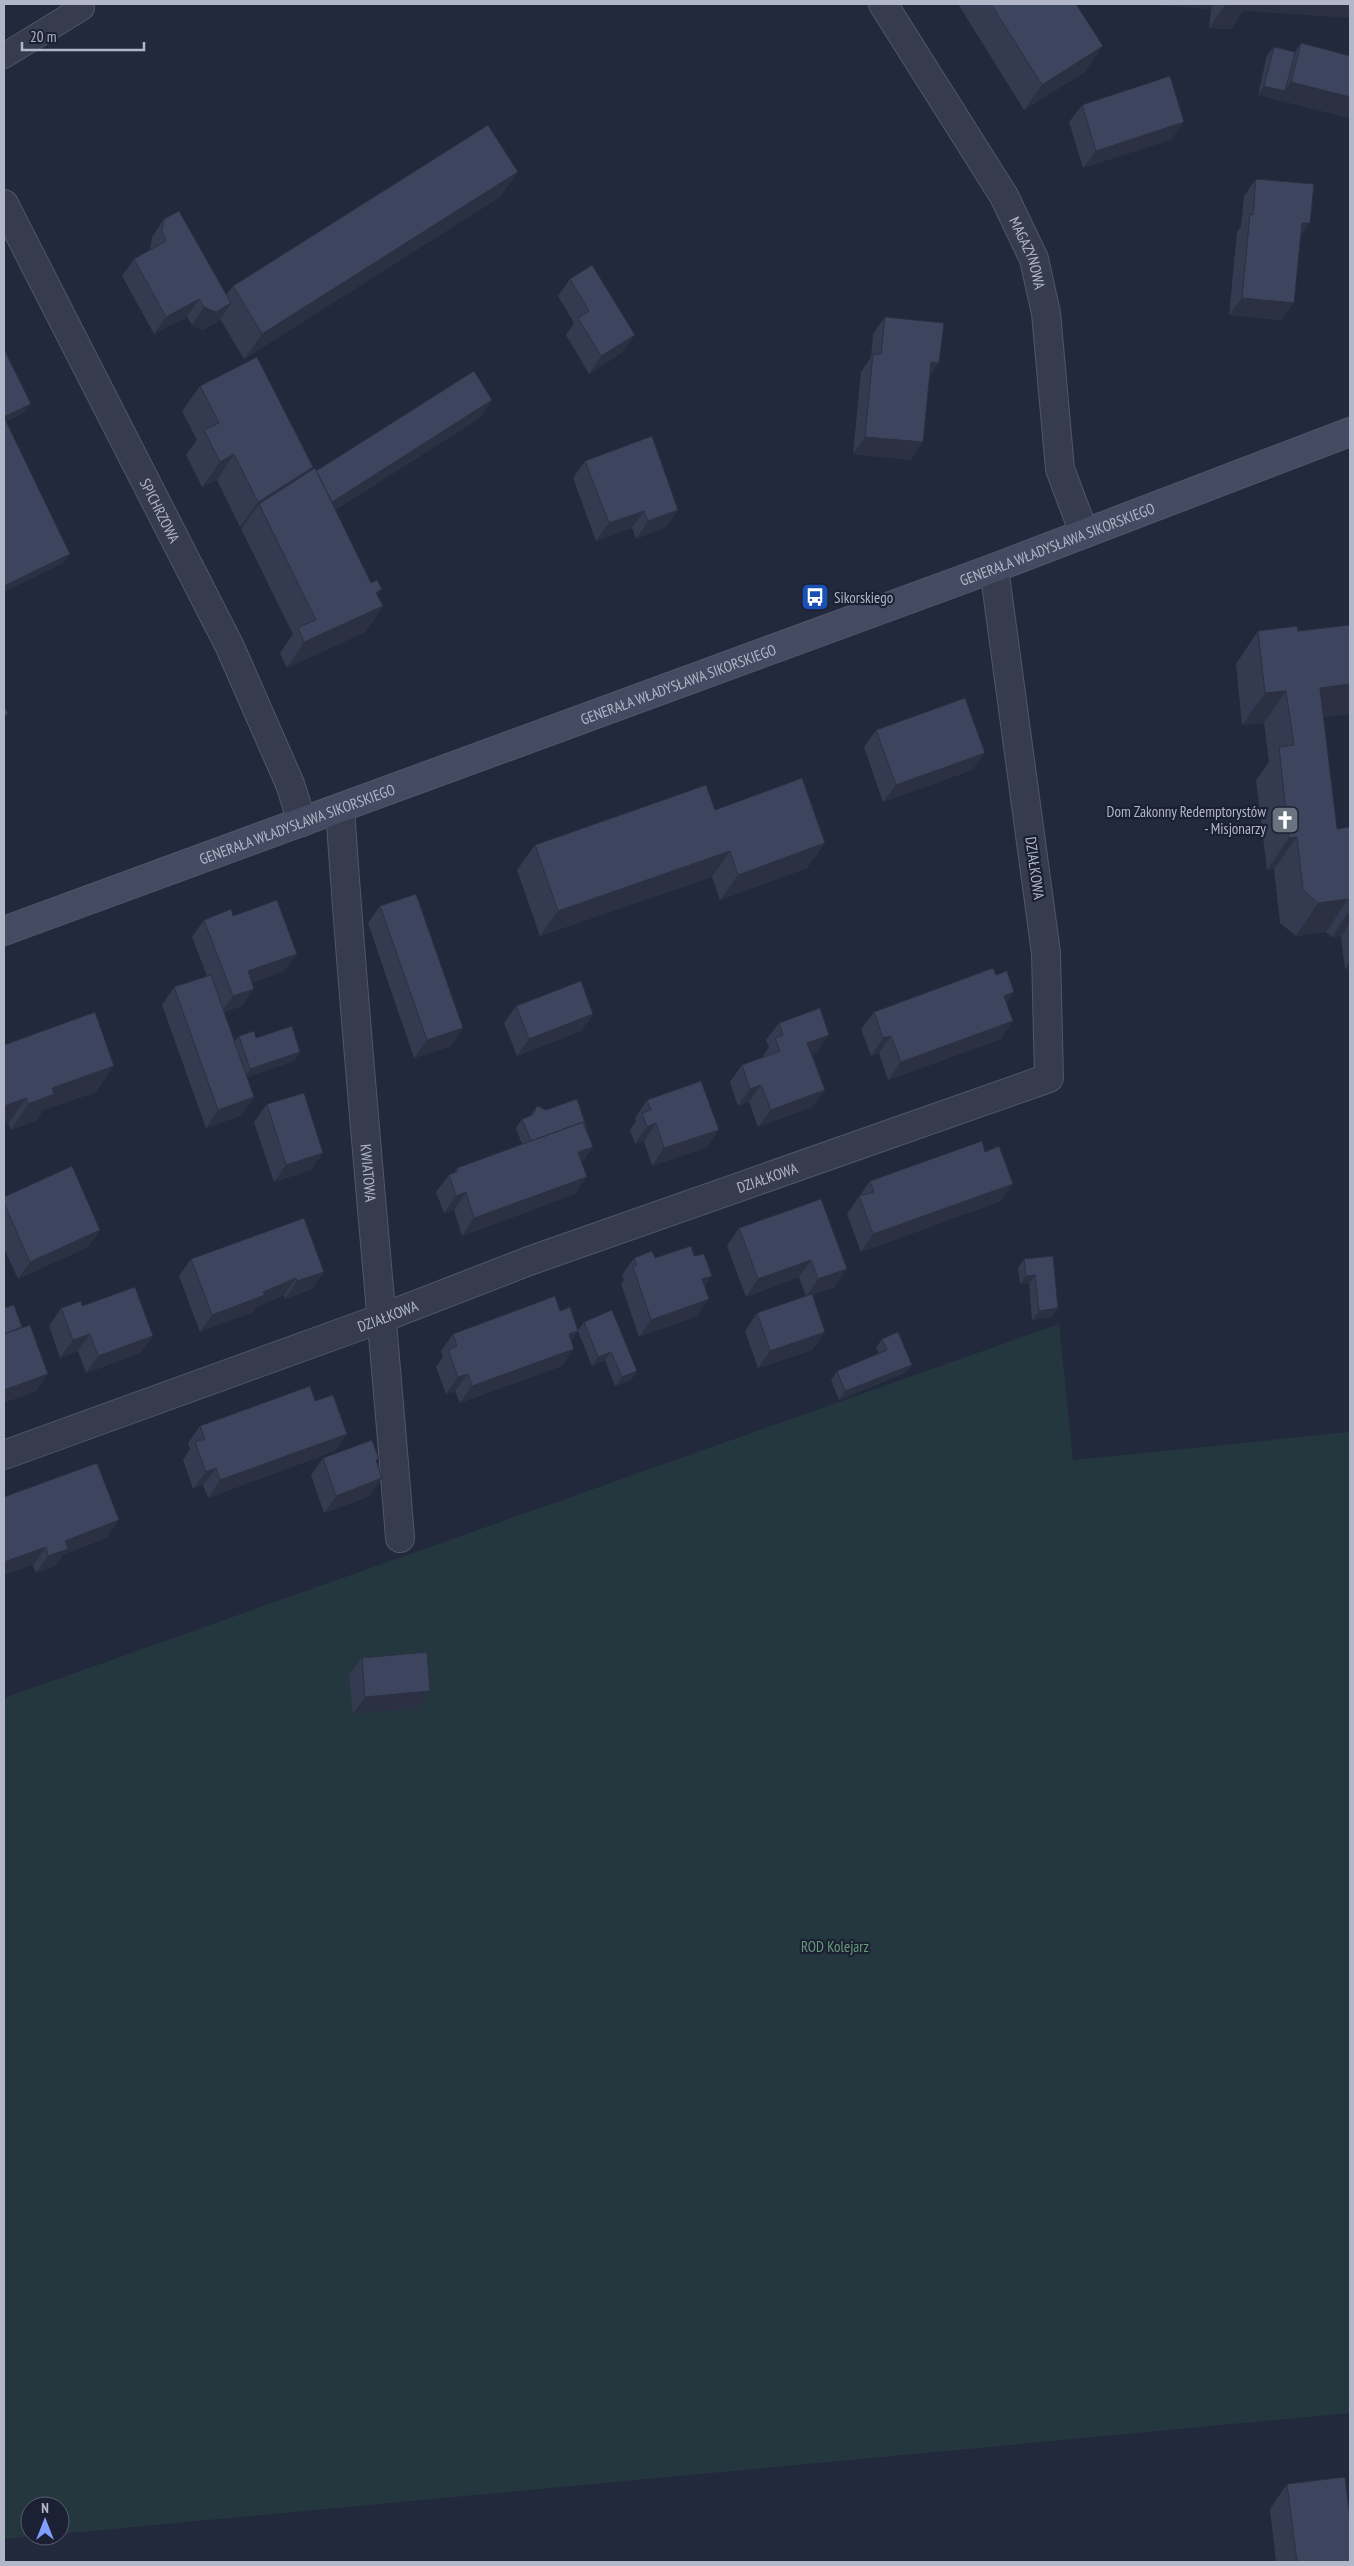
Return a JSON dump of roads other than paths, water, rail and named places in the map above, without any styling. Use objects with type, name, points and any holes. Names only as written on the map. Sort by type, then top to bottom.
[{"type":"street","name":"MAGAZYNOWA","points":[[883,4],[1004,196],[1034,259],[1046,313],[1060,469],[1084,533]]},
{"type":"street","name":"SPICHRZOWA","points":[[4,204],[230,647],[290,784],[302,822]]},
{"type":"street","name":"GENERAŁA WŁADYSŁAWA SIKORSKIEGO","points":[[4,931],[994,568],[1350,432]]},
{"type":"street","name":"DZIAŁKOWA","points":[[4,1455],[382,1318],[548,1254],[1049,1078],[1046,953],[994,568]]},
{"type":"street","name":"KWIATOWA","points":[[340,808],[358,1069],[382,1318],[400,1538]]},
{"type":"lane","points":[[4,56],[82,8],[80,4]]},
{"type":"place","name":"Sikorskiego","points":[[815,597]]},
{"type":"place","name":"Dom Zakonny Redemptorystów - Misjonarzy","points":[[1285,820]]},
{"type":"park label","name":"ROD Kolejarz","points":[[835,1946]]}]
